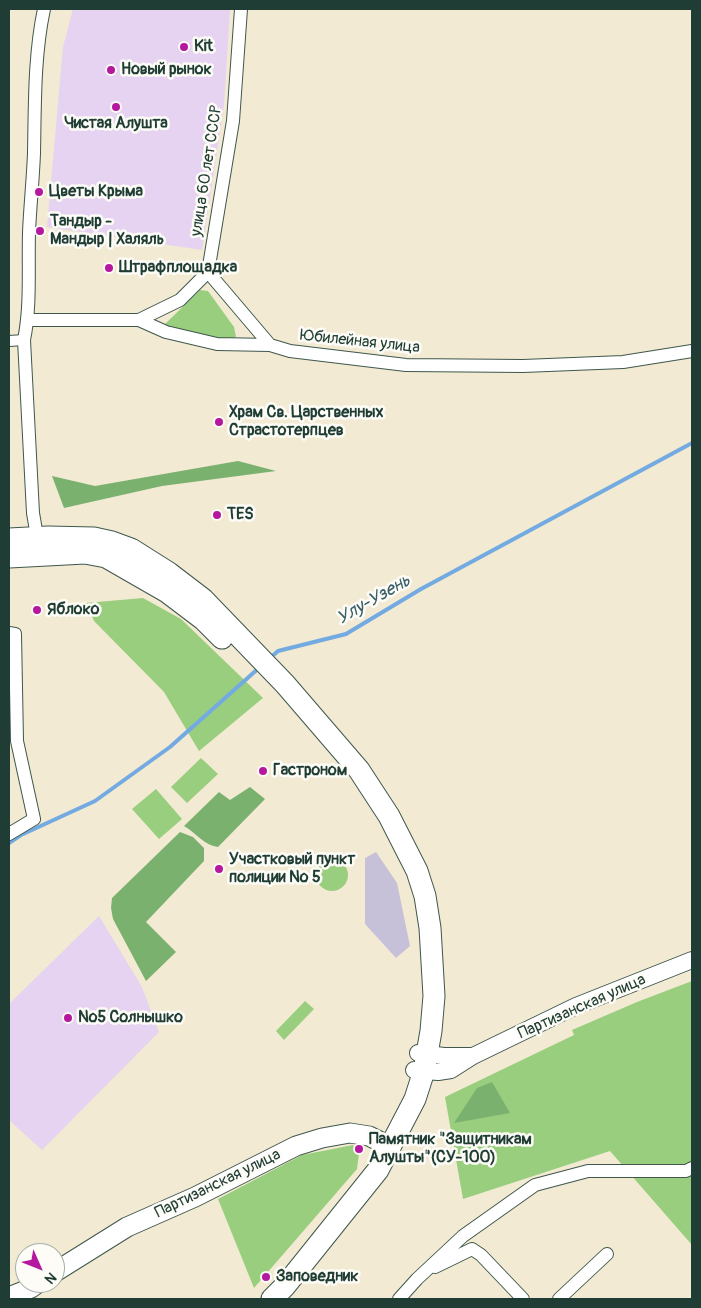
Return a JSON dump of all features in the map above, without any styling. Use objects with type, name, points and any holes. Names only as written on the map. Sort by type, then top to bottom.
[{"type":"highway","points":[[9,557],[38,547],[94,538],[131,549],[169,573],[203,599],[272,679],[378,819],[415,876],[423,917],[427,972],[421,1062]]},
{"type":"highway","points":[[9,540],[38,547]]},
{"type":"highway","points":[[272,679],[293,693],[359,770],[389,816],[417,871],[425,896],[430,928],[434,996],[432,1030],[409,1100],[386,1144],[378,1170],[279,1293]]},
{"type":"highway","points":[[259,1299],[339,1206],[386,1144]]},
{"type":"main road","name":"Партизанская улица","points":[[65,1266],[127,1227],[195,1197],[296,1146],[322,1138],[350,1133],[368,1136],[386,1144]]},
{"type":"street","points":[[38,547],[33,513],[24,340],[28,320],[34,93],[40,26],[44,9]]},
{"type":"street","name":"улица 60 лет СССР","points":[[208,272],[234,122],[241,9]]},
{"type":"street","points":[[139,320],[180,300],[208,272],[270,345]]},
{"type":"street","name":"Юбилейная улица","points":[[28,320],[139,320],[166,332],[217,344],[270,345],[290,351],[406,365],[523,366],[614,362],[692,351]]},
{"type":"street","points":[[9,341],[24,340]]},
{"type":"street","points":[[9,633],[15,634],[13,742],[34,819],[9,834]]},
{"type":"street","name":"Партизанская улица","points":[[421,1062],[438,1072],[576,1006],[692,960]]},
{"type":"street","points":[[409,1100],[461,1061],[437,1041],[432,1030]]},
{"type":"street","points":[[399,1299],[463,1236],[535,1185],[588,1171],[686,1171],[692,1168]]},
{"type":"street","points":[[424,1273],[472,1249],[523,1299]]},
{"type":"street","points":[[559,1299],[607,1254]]},
{"type":"shaded area","points":[[73,9],[230,9],[224,105],[202,250],[47,227],[63,47]]},
{"type":"shaded area","points":[[376,852],[397,883],[410,946],[396,958],[365,924],[365,858]]},
{"type":"shaded area","points":[[99,916],[142,987],[159,1032],[42,1150],[9,1120],[9,1004]]},
{"type":"green space","points":[[200,290],[208,291],[234,327],[236,337],[229,341],[163,328]]},
{"type":"green space","points":[[238,461],[276,471],[162,486],[64,508],[52,476],[95,486]]},
{"type":"green space","points":[[143,598],[181,619],[263,698],[199,751],[164,692],[94,621],[86,603]]},
{"type":"green space","points":[[201,758],[218,774],[187,803],[171,787]]},
{"type":"green space","points":[[250,787],[265,799],[218,847],[205,842],[184,826],[219,792],[230,800]]},
{"type":"green space","points":[[156,789],[182,819],[159,839],[132,809]]},
{"type":"green space","points":[[180,832],[193,837],[204,848],[204,861],[146,922],[176,952],[146,981],[113,919],[112,898]]},
{"type":"green space","points":[[332,859],[343,864],[348,875],[343,886],[332,891],[321,886],[316,875],[321,864]]},
{"type":"green space","points":[[692,981],[692,1245],[610,1151],[463,1199],[445,1097],[574,1035],[572,1030]]},
{"type":"green space","points":[[305,1001],[314,1009],[284,1040],[276,1031]]},
{"type":"green space","points":[[492,1082],[510,1113],[454,1123],[477,1088]]},
{"type":"green space","points":[[353,1145],[359,1153],[357,1169],[254,1288],[218,1199],[302,1155]]},
{"type":"waterway","name":"Улу-Узень","points":[[269,659],[278,651],[346,634],[421,589],[692,443]]},
{"type":"waterway","name":"Улу-Узень","points":[[9,843],[21,835],[95,801],[170,747],[260,667]]},
{"type":"place","name":"Kit","points":[[184,47]]},
{"type":"place","name":"Новый рынок","points":[[111,70]]},
{"type":"place","name":"Чистая Алушта","points":[[116,107]]},
{"type":"place","name":"Цветы Крыма","points":[[39,192]]},
{"type":"place","name":"Тандыр - Мандыр | Халяль","points":[[40,231]]},
{"type":"place","name":"Штрафплощадка","points":[[109,268]]},
{"type":"place","name":"Храм Св. Царственных Страстотерпцев","points":[[219,422]]},
{"type":"place","name":"TES","points":[[217,515]]},
{"type":"place","name":"Яблоко","points":[[37,610]]},
{"type":"place","name":"Гастроном","points":[[263,771]]},
{"type":"place","name":"Участковый пункт полиции № 5","points":[[219,869]]},
{"type":"place","name":"№5 Солнышко","points":[[68,1018]]},
{"type":"place","name":"Памятник \"Защитникам Алушты\"(СУ-100)","points":[[359,1149]]},
{"type":"place","name":"Заповедник","points":[[266,1277]]}]
